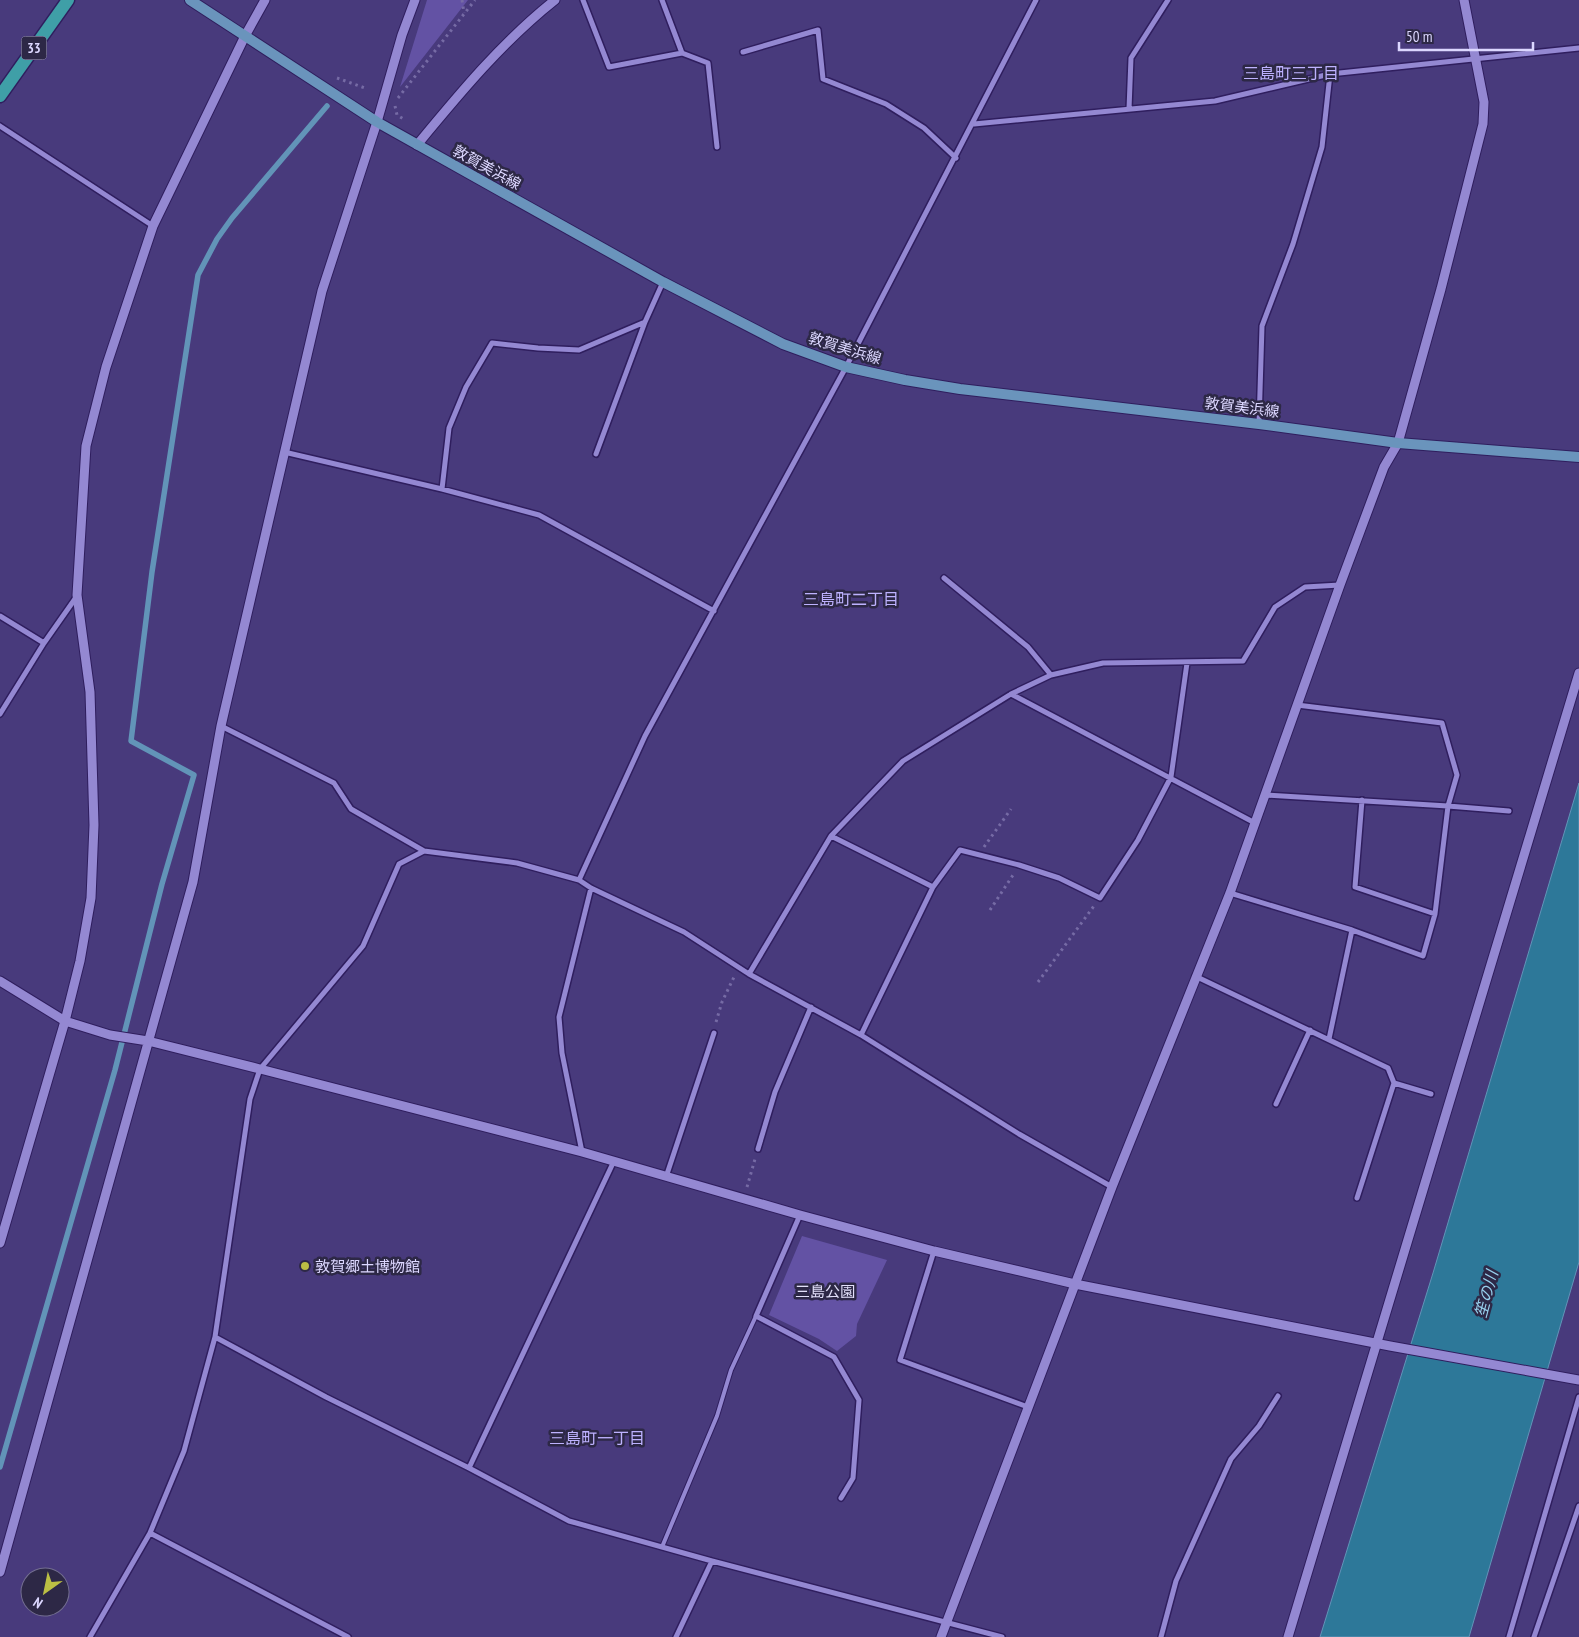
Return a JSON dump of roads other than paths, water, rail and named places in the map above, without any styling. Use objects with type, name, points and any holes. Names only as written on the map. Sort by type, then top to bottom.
[{"type":"main road","name":"33","points":[[0,96],[68,0]]},
{"type":"main road","name":"敦賀美浜線","points":[[190,0],[377,122],[417,145],[662,282],[783,344],[846,367],[960,389],[1260,424],[1398,443],[1579,457]]},
{"type":"street","points":[[0,1244],[65,1021],[80,961],[91,898],[94,825],[90,692],[77,595],[86,446],[106,367],[154,226],[245,36],[265,0]]},
{"type":"street","points":[[0,1572],[193,882],[221,726],[322,291],[377,122],[402,35],[415,0]]},
{"type":"street","points":[[417,145],[489,59],[532,18],[555,0]]},
{"type":"street","points":[[583,0],[609,67],[682,53],[708,62],[717,147]]},
{"type":"street","points":[[662,0],[682,53]]},
{"type":"street","points":[[579,880],[645,736],[846,367],[974,124],[1036,0]]},
{"type":"street","points":[[1129,109],[1131,58],[1168,0]]},
{"type":"street","points":[[941,1637],[1074,1284],[1195,976],[1230,893],[1384,467],[1398,443],[1441,289],[1483,124],[1484,102],[1464,0]]},
{"type":"street","points":[[743,52],[818,30],[823,80],[886,104],[924,128],[956,158]]},
{"type":"street","points":[[974,124],[1215,101],[1330,74],[1579,48]]},
{"type":"street","points":[[1260,424],[1262,326],[1293,244],[1322,147],[1330,74]]},
{"type":"street","points":[[0,126],[154,226]]},
{"type":"street","points":[[596,454],[645,322],[662,282]]},
{"type":"street","points":[[442,489],[449,428],[466,387],[492,343],[579,350],[645,322]]},
{"type":"street","points":[[284,452],[442,489],[539,516],[714,611]]},
{"type":"street","points":[[944,578],[1028,647],[1051,675]]},
{"type":"street","points":[[749,974],[831,836],[903,761],[1011,694],[1051,675],[1102,663],[1243,661],[1274,607],[1305,587],[1340,585]]},
{"type":"street","points":[[0,714],[44,643],[77,595]]},
{"type":"street","points":[[0,616],[44,643]]},
{"type":"street","points":[[861,1034],[933,887],[960,850],[1019,865],[1059,878],[1100,898],[1138,840],[1171,777],[1187,663]]},
{"type":"street","points":[[1288,1637],[1579,673]]},
{"type":"street","points":[[1011,694],[1255,823]]},
{"type":"street","points":[[1230,893],[1352,930],[1423,956],[1435,914],[1448,806],[1457,776],[1442,723],[1297,704]]},
{"type":"street","points":[[221,726],[334,783],[351,810],[424,851],[516,863],[579,880],[591,888],[684,932],[738,968],[861,1034],[1019,1134],[1112,1187]]},
{"type":"street","points":[[1264,795],[1509,811]]},
{"type":"street","points":[[1362,800],[1354,887],[1435,914]]},
{"type":"street","points":[[831,836],[933,887]]},
{"type":"street","points":[[90,1637],[150,1533],[184,1451],[215,1337],[250,1099],[260,1069],[363,946],[399,864],[424,851]]},
{"type":"street","points":[[582,1152],[562,1053],[559,1017],[591,888]]},
{"type":"street","points":[[1329,1039],[1352,930]]},
{"type":"street","points":[[1195,976],[1388,1068],[1394,1083],[1357,1198]]},
{"type":"street","points":[[0,981],[65,1021],[110,1035],[148,1041],[582,1152],[800,1216],[934,1251],[1074,1284],[1390,1346],[1579,1380]]},
{"type":"street","points":[[758,1149],[775,1092],[811,1007]]},
{"type":"street","points":[[1276,1104],[1310,1030]]},
{"type":"street","points":[[666,1177],[714,1033]]},
{"type":"street","points":[[1394,1083],[1431,1094]]},
{"type":"street","points":[[470,1468],[614,1161]]},
{"type":"street","points":[[800,1216],[756,1316],[834,1357],[859,1400],[854,1478],[841,1498]]},
{"type":"street","points":[[934,1251],[900,1360],[1028,1407]]},
{"type":"street","points":[[215,1337],[326,1397],[470,1468],[569,1521],[712,1561],[947,1621],[1002,1637]]},
{"type":"street","points":[[1161,1637],[1176,1581],[1231,1459],[1258,1426],[1278,1396]]},
{"type":"street","points":[[1509,1637],[1579,1397]]},
{"type":"street","points":[[1534,1637],[1579,1506]]},
{"type":"street","points":[[150,1533],[348,1637]]},
{"type":"street","points":[[676,1637],[712,1561]]},
{"type":"lane","points":[[662,1547],[718,1416],[731,1370],[756,1316]]},
{"type":"water","name":"笙の川","points":[[1579,783],[1579,1262],[1469,1637],[1320,1637],[1433,1273]]},
{"type":"waterway","points":[[0,1467],[115,1070],[162,884],[194,775],[131,741],[152,572],[198,275],[217,239],[232,218],[327,106]]},
{"type":"place","name":"敦賀郷土博物館","points":[[305,1266]]},
{"type":"district","name":"三島町三丁目","points":[[1291,73]]},
{"type":"district","name":"三島町二丁目","points":[[851,599]]},
{"type":"district","name":"三島町一丁目","points":[[597,1438]]},
{"type":"park label","name":"三島公園","points":[[825,1291]]}]
